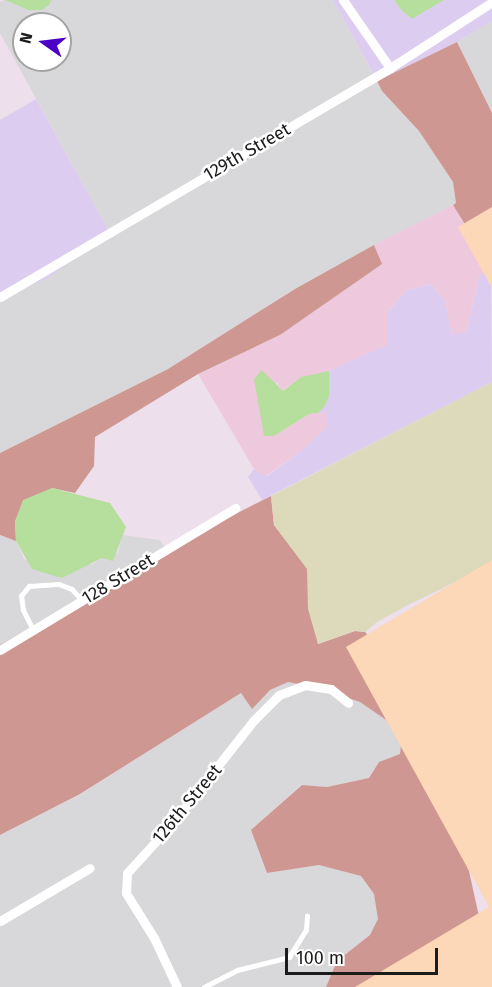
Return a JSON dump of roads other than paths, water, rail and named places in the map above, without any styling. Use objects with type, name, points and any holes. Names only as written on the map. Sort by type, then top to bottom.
[{"type":"street","points":[[343,0],[390,68]]},
{"type":"street","name":"129th Street","points":[[0,297],[390,68],[492,2]]},
{"type":"street","name":"128 Street","points":[[0,650],[235,508]]},
{"type":"street","name":"126th Street","points":[[177,987],[154,938],[126,893],[127,873],[175,820],[254,720],[279,695],[305,686],[331,689],[348,703]]},
{"type":"street","points":[[0,921],[90,868]]},
{"type":"lane","points":[[33,630],[22,610],[21,596],[29,586],[59,584],[72,589],[82,601]]},
{"type":"lane","points":[[204,987],[237,970],[289,957],[306,930],[307,916]]}]
